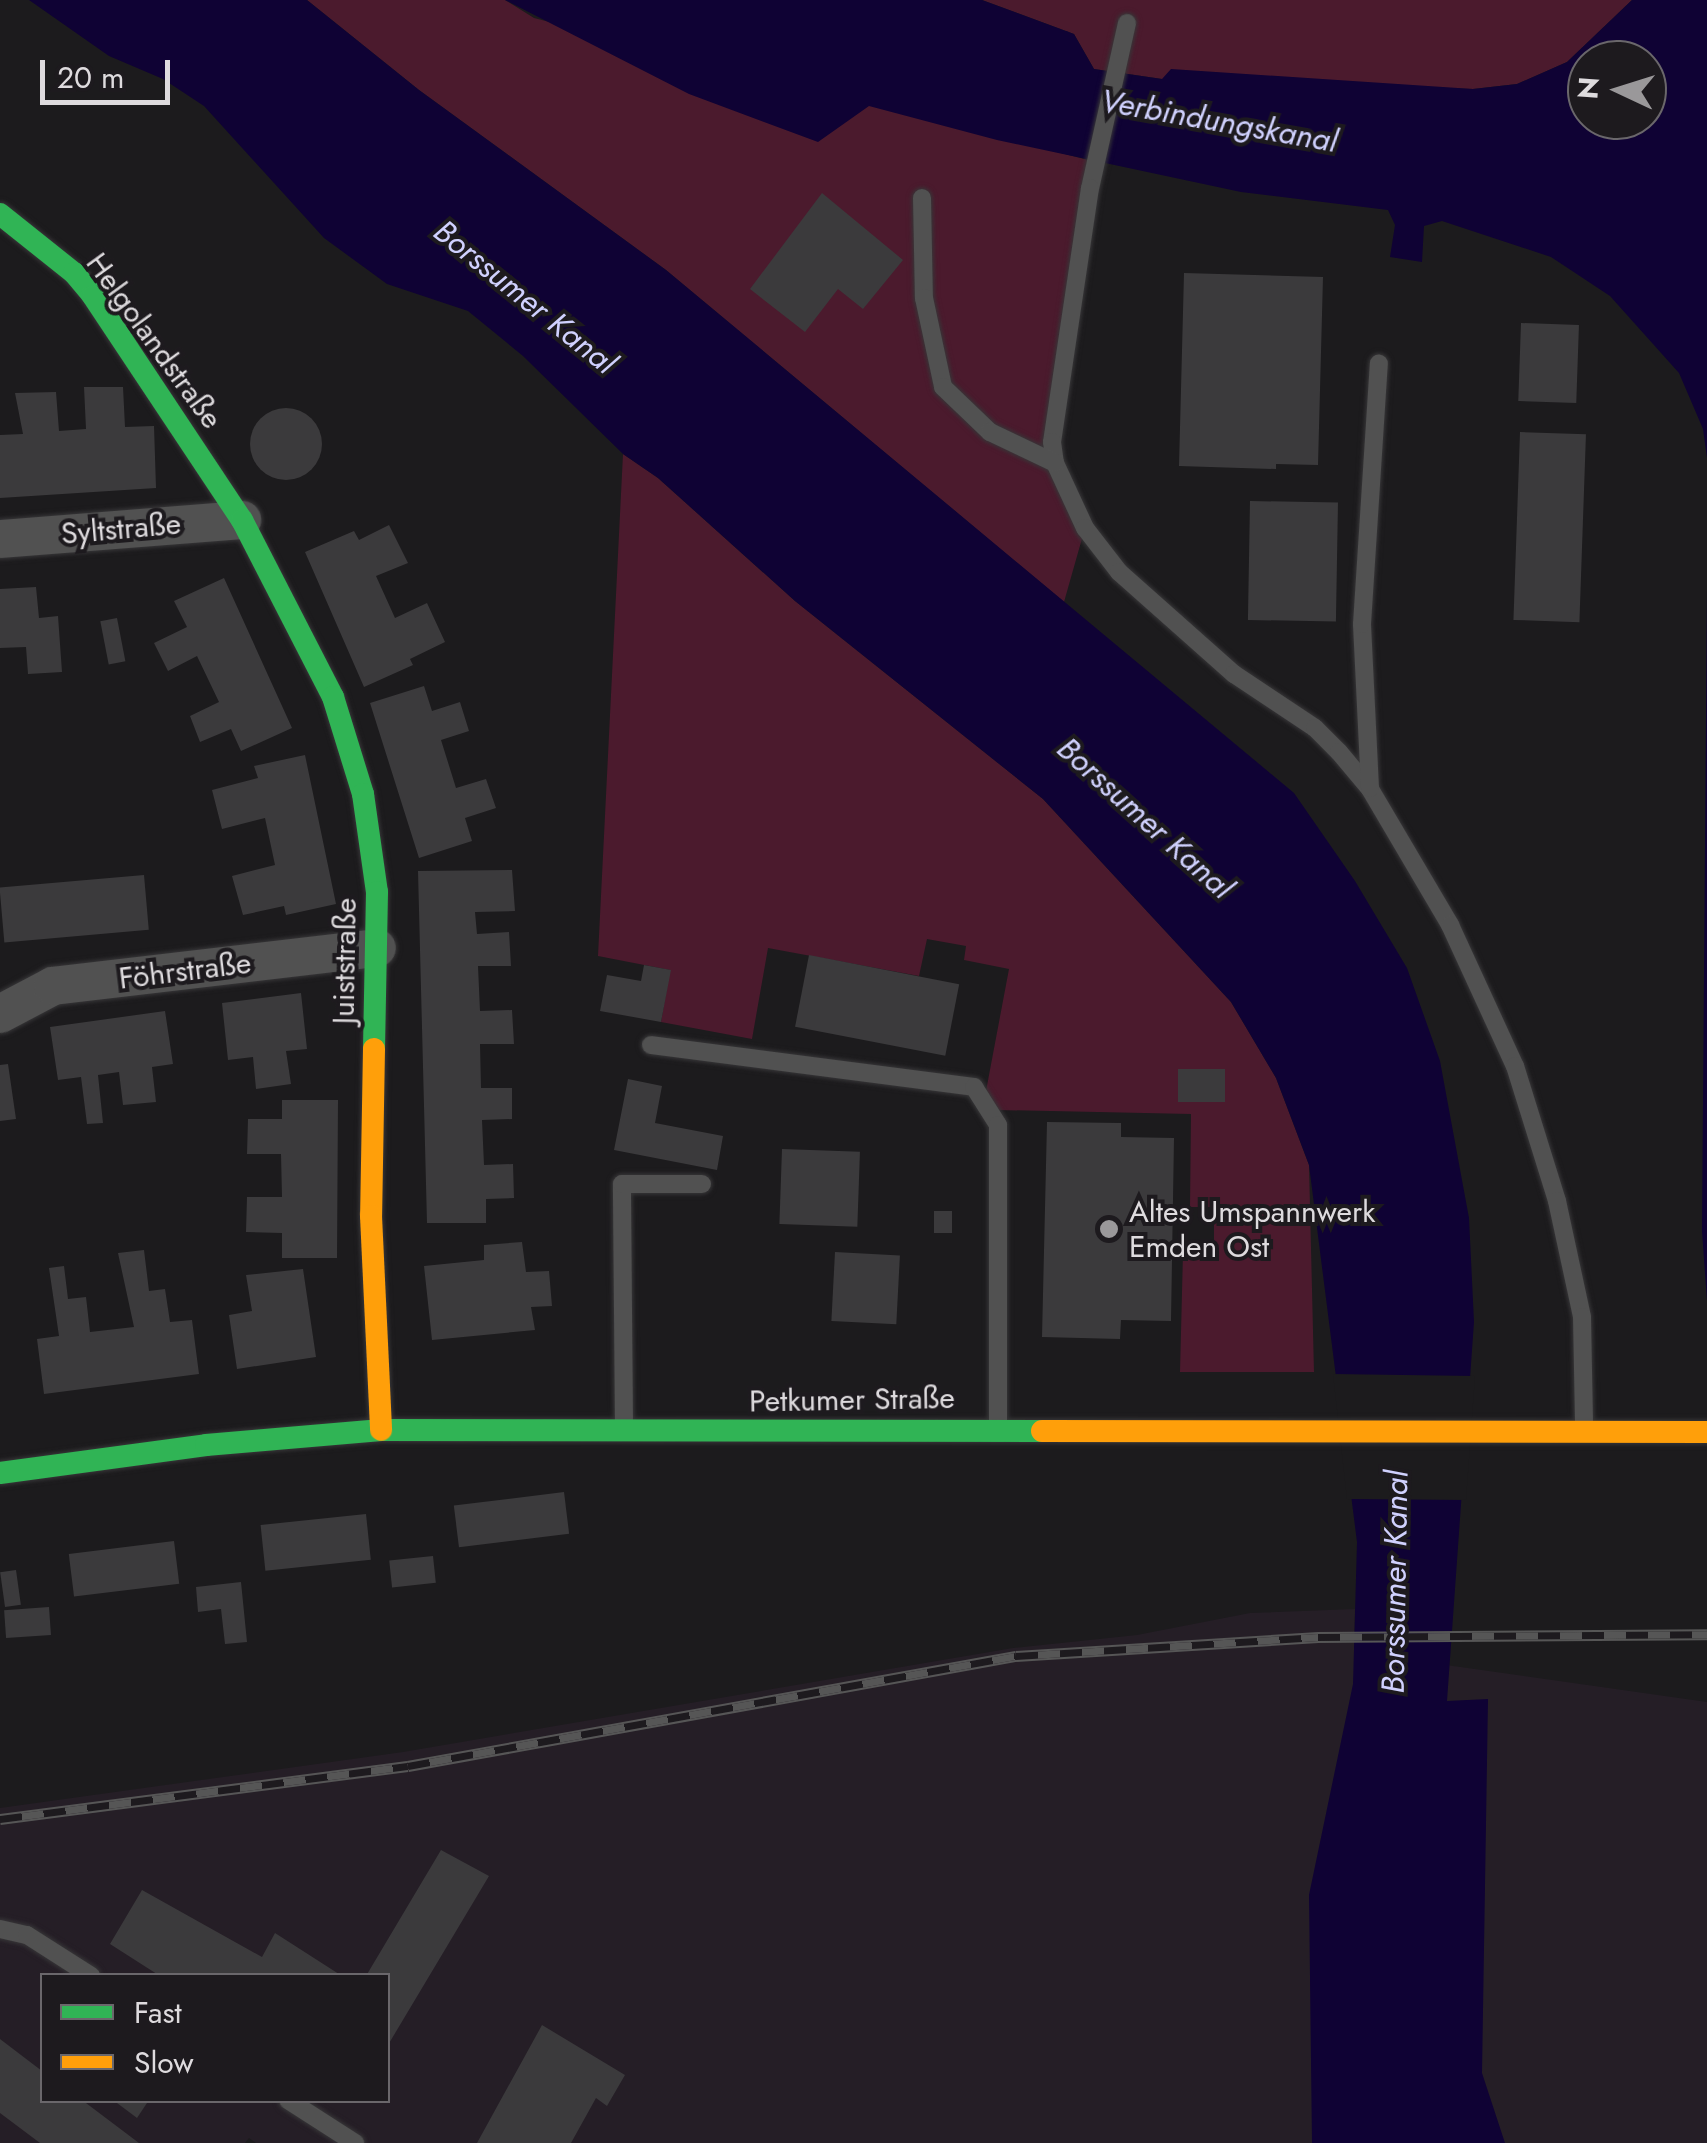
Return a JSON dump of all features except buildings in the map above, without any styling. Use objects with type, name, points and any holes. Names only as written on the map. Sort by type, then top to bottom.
[{"type":"main road","name":"Helgolandstraße","points":[[0,214],[74,272],[93,296],[242,520]]},
{"type":"main road","name":"Juiststraße","points":[[242,520],[294,615],[343,729],[372,840],[377,948],[370,1216],[382,1430]]},
{"type":"main road","name":"Petkumer Straße","points":[[0,1473],[206,1445],[382,1430],[1707,1432]]},
{"type":"street","name":"Syltstraße","points":[[0,539],[242,520]]},
{"type":"street","name":"Föhrstraße","points":[[0,1014],[53,986],[377,948]]},
{"type":"lane","points":[[1127,23],[1090,188],[1057,406],[1054,463],[1084,528],[1119,572],[1234,674],[1315,728],[1370,789],[1450,925],[1515,1066],[1556,1201],[1582,1317],[1584,1430]]},
{"type":"lane","points":[[922,198],[924,298],[943,387],[990,432],[1054,463]]},
{"type":"lane","points":[[1370,789],[1362,624],[1379,364]]},
{"type":"lane","points":[[651,1045],[974,1087],[998,1125],[998,1429]]},
{"type":"lane","points":[[624,1430],[622,1184],[702,1184]]},
{"type":"lane","points":[[0,1929],[27,1935],[86,1973]]},
{"type":"lane","points":[[293,2103],[355,2143]]},
{"type":"shaded area","points":[[307,0],[505,0],[534,18],[1096,162],[1052,442],[1085,528],[1064,602],[666,270],[419,90]]},
{"type":"shaded area","points":[[982,0],[1632,0],[1590,40],[1567,40],[1567,62],[1517,84],[1473,89],[1162,79],[1094,69],[1074,34]]},
{"type":"shaded area","points":[[623,454],[658,478],[795,601],[1043,799],[1231,1002],[1276,1078],[1309,1165],[1314,1372],[1180,1372],[1183,1252],[1214,1252],[1214,1207],[1190,1207],[1191,1114],[998,1110],[986,1091],[1009,969],[964,960],[966,946],[927,939],[919,976],[768,948],[752,1039],[661,1022],[670,970],[598,956]]},
{"type":"shaded area","points":[[1355,1609],[1354,1652],[1707,1702],[1707,2143],[256,2143],[249,2138],[245,2143],[0,2143],[0,1808],[403,1752],[1013,1648],[1137,1635],[1250,1613]]},
{"type":"water","name":"Borssumer Kanal","points":[[29,0],[307,0],[419,90],[666,270],[1294,793],[1355,881],[1407,968],[1440,1061],[1469,1218],[1474,1322],[1447,1701],[1488,1699],[1482,2073],[1505,2143],[1312,2143],[1309,1895],[1353,1684],[1357,1542],[1309,1165],[1276,1078],[1231,1002],[1043,799],[795,601],[658,478],[623,454],[523,356],[468,311],[387,284],[324,238],[204,106],[163,79],[109,56]]},
{"type":"water","name":"Verbindungskanal","points":[[505,0],[982,0],[1074,34],[1094,69],[1162,79],[1171,69],[1473,89],[1517,84],[1567,62],[1567,140],[1667,140],[1667,40],[1590,40],[1632,0],[1707,0],[1707,458],[1703,429],[1679,373],[1610,296],[1551,257],[1442,221],[1424,226],[1422,262],[1390,257],[1395,225],[1388,210],[1241,192],[997,140],[869,106],[818,142],[689,94]]},
{"type":"water","points":[[1707,587],[1707,1301],[1702,1231]]},
{"type":"pier","points":[[1333,1374],[1475,1376],[1466,1500],[1347,1499]]},
{"type":"railway","points":[[0,1819],[408,1766],[1016,1656],[1318,1637],[1707,1634]]},
{"type":"traffic: fast","points":[[0,214],[74,273],[93,296],[242,520],[333,697],[363,794],[377,892],[374,1049]]},
{"type":"traffic: fast","points":[[0,1473],[206,1445],[381,1430],[1042,1431]]},
{"type":"traffic: slow","points":[[374,1049],[371,1216],[381,1430]]},
{"type":"traffic: slow","points":[[1042,1431],[1707,1432]]},
{"type":"place","name":"Altes Umspannwerk Emden Ost","points":[[1109,1229]]}]
